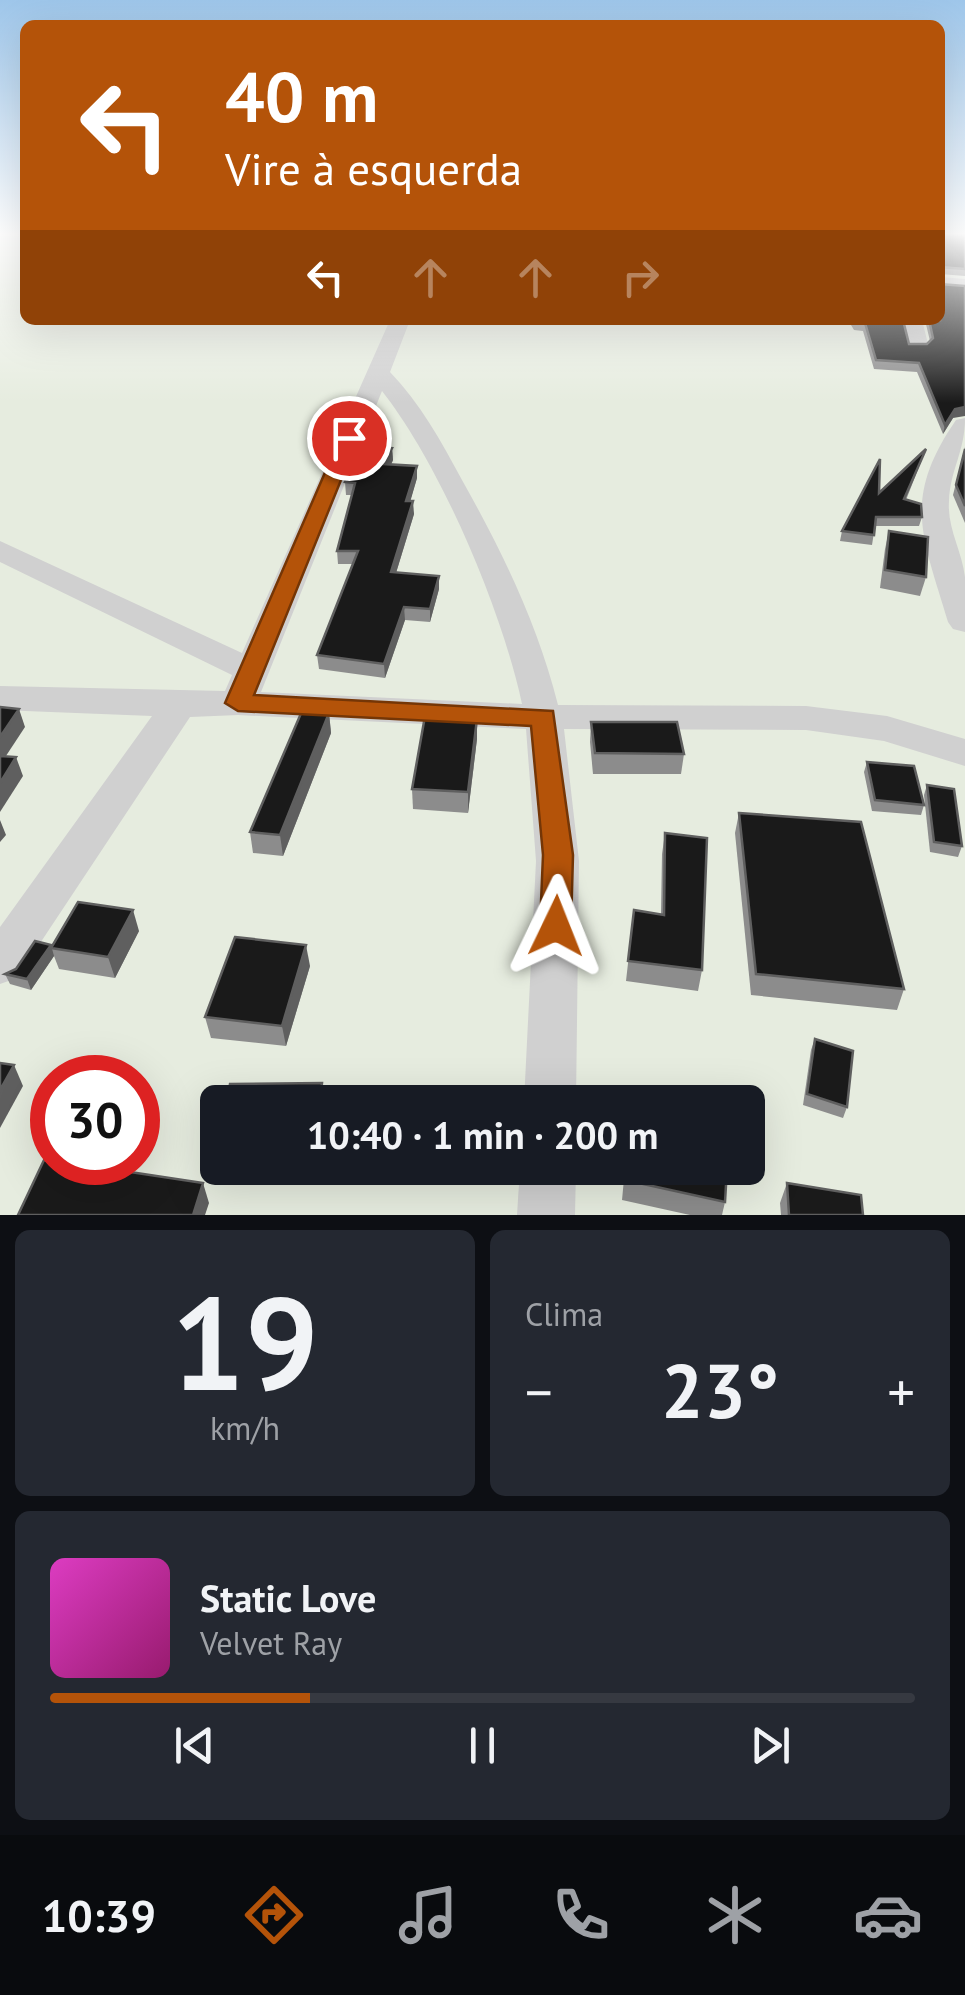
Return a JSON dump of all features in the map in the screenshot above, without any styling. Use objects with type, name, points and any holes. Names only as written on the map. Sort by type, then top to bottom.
[{"type":"street","points":[[244,686],[398,325]]},
{"type":"street","points":[[913,325],[917,344]]},
{"type":"street","points":[[377,372],[414,415],[476,532],[512,610],[544,718],[558,855],[551,1085]]},
{"type":"street","points":[[965,424],[934,490],[932,520],[952,549],[965,622]]},
{"type":"street","points":[[0,550],[244,686]]},
{"type":"street","points":[[0,698],[179,705],[244,686],[544,718],[806,718],[886,729],[965,753]]},
{"type":"street","points":[[2,959],[179,705]]},
{"type":"street","points":[[546,1215],[547,1185]]},
{"type":"shaded area","points":[[0,290],[20,290],[20,325],[945,325],[945,290],[965,290],[965,1215],[0,1215]]},
{"type":"building","points":[[945,290],[965,290],[965,407],[955,409],[945,425],[919,363],[876,360],[866,325],[904,325],[909,344],[927,344],[933,338],[930,325],[945,325]]},
{"type":"building","points":[[363,446],[392,448],[384,464],[417,466],[406,501],[413,501],[391,572],[439,576],[430,609],[404,607],[384,664],[317,655],[358,551],[337,551],[355,483],[345,482]]},
{"type":"building","points":[[926,449],[904,499],[921,504],[922,517],[876,517],[874,535],[842,531],[880,459],[879,493]]},
{"type":"building","points":[[965,449],[965,506],[956,485]]},
{"type":"building","points":[[889,531],[928,537],[926,577],[885,570]]},
{"type":"building","points":[[0,707],[19,709],[0,737]]},
{"type":"building","points":[[302,711],[329,713],[280,835],[250,832]]},
{"type":"building","points":[[425,716],[477,719],[468,792],[412,789]]},
{"type":"building","points":[[591,722],[677,722],[684,754],[595,753]]},
{"type":"building","points":[[0,756],[16,757],[0,783]]},
{"type":"building","points":[[867,762],[914,766],[924,805],[875,800]]},
{"type":"building","points":[[927,785],[954,789],[962,846],[934,842]]},
{"type":"building","points":[[739,813],[861,822],[904,989],[756,974]]},
{"type":"building","points":[[665,833],[707,838],[702,970],[628,961],[634,910],[664,915]]},
{"type":"building","points":[[78,902],[133,910],[108,957],[51,948]]},
{"type":"building","points":[[235,937],[306,945],[282,1026],[205,1017]]},
{"type":"building","points":[[35,941],[51,945],[27,979],[5,974],[16,969]]},
{"type":"building","points":[[815,1039],[853,1051],[847,1107],[807,1094]]},
{"type":"building","points":[[0,1063],[14,1065],[0,1090]]},
{"type":"building","points":[[322,1083],[322,1085],[230,1084]]},
{"type":"building","points":[[160,1177],[202,1185],[193,1215],[18,1215],[32,1185],[160,1185]]},
{"type":"building","points":[[787,1183],[861,1195],[863,1215],[789,1215]]},
{"type":"building","points":[[648,1185],[726,1185],[725,1202]]},
{"type":"route","points":[[349,438],[238,703],[544,718],[558,855],[556,926]]}]
